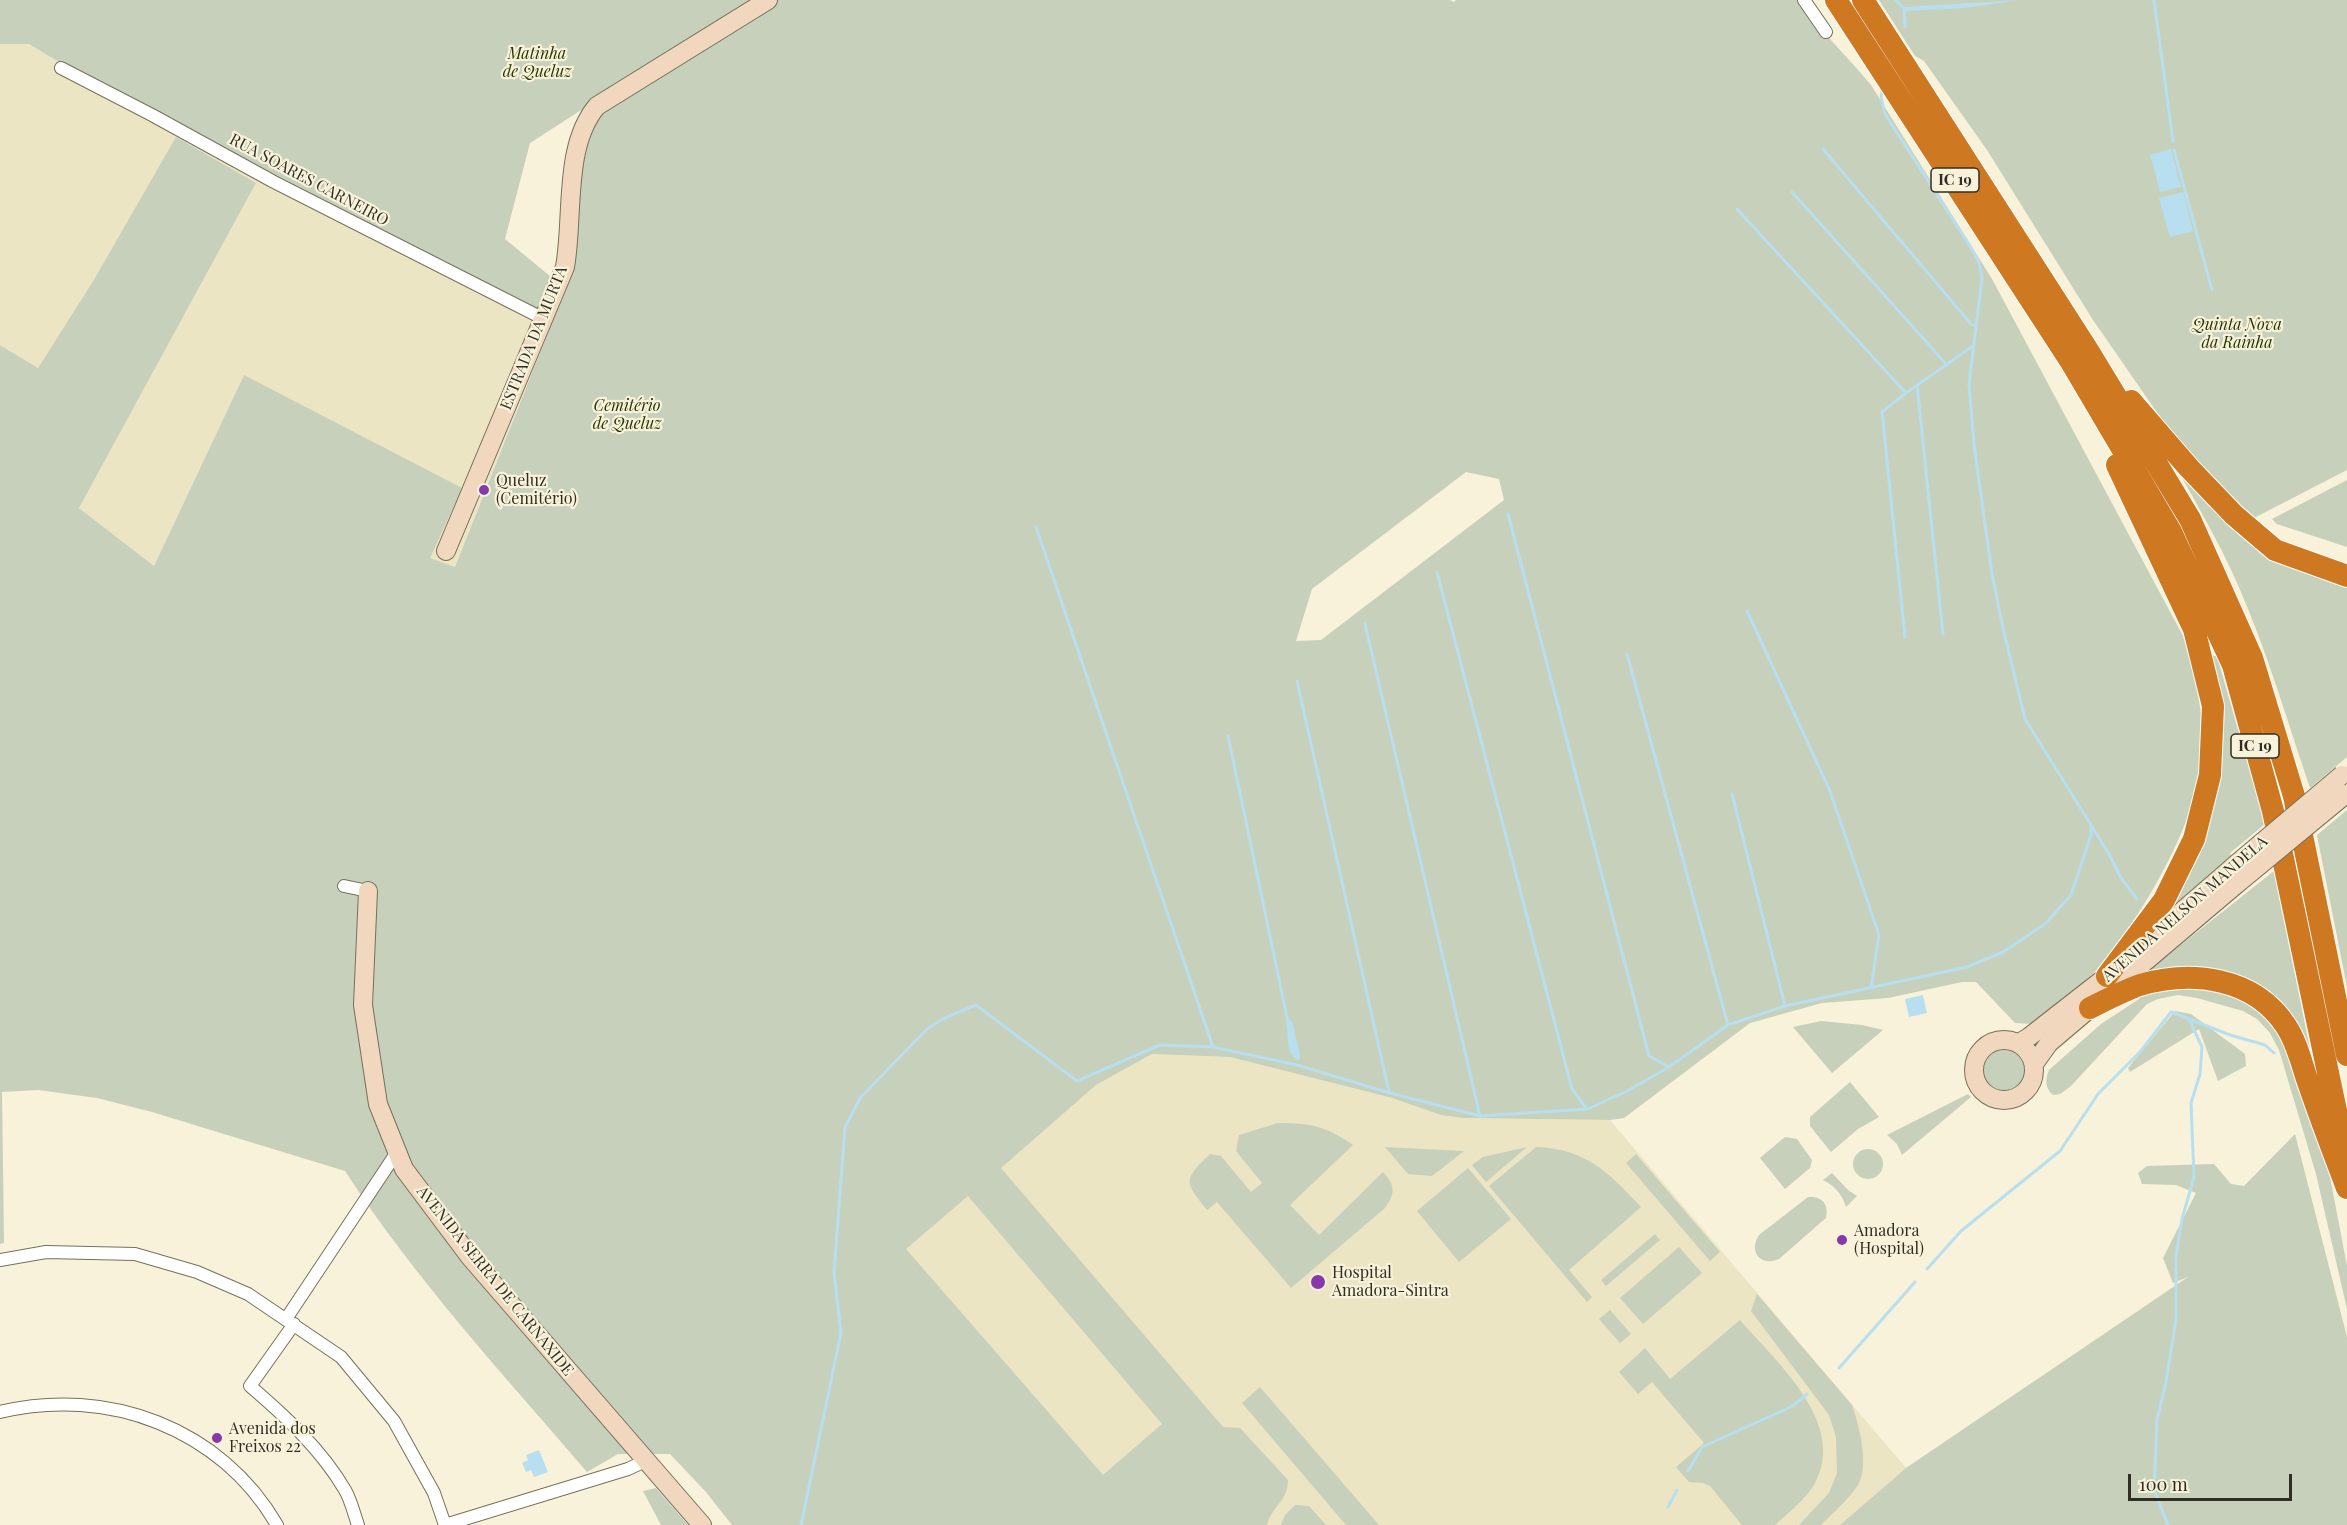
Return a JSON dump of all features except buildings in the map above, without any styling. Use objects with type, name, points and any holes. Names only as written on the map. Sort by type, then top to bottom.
[{"type":"highway","name":"IC 19","points":[[1836,0],[2190,519],[2252,658],[2294,796],[2347,1055]]},
{"type":"highway","name":"IC 19","points":[[1863,0],[2080,357],[2170,530],[2233,665],[2273,811],[2347,1163]]},
{"type":"highway","points":[[2080,357],[2234,515],[2275,550],[2347,576]]},
{"type":"highway","points":[[2080,357],[2139,513],[2194,628],[2213,706],[2210,775],[2194,839],[2164,900],[2107,976]]},
{"type":"highway","points":[[2090,1008],[2138,986],[2172,978],[2208,978],[2253,993],[2265,1002],[2287,1027],[2297,1047],[2308,1084],[2347,1188]]},
{"type":"street","name":"ESTRADA DA MURTA","points":[[446,551],[565,267],[569,246],[577,141],[587,118],[597,106],[768,0]]},
{"type":"street","points":[[1804,0],[1826,32]]},
{"type":"street","name":"RUA SOARES CARNEIRO","points":[[60,68],[274,182],[544,320]]},
{"type":"street","name":"AVENIDA NELSON MANDELA","points":[[2019,1043],[2236,874],[2345,783]]},
{"type":"street","name":"AVENIDA NELSON MANDELA","points":[[2034,1064],[2049,1043],[2236,874]]},
{"type":"street","points":[[344,886],[368,891]]},
{"type":"street","name":"AVENIDA SERRA DE CARNAXIDE","points":[[368,891],[363,1005],[378,1104],[410,1178],[470,1257],[702,1525]]},
{"type":"street","points":[[2004,1039],[2019,1043],[2031,1055],[2034,1064],[2030,1085],[2022,1094],[2012,1099],[1991,1098],[1980,1089],[1974,1079],[1975,1058],[1980,1049],[1989,1043],[2004,1039]]},
{"type":"street","points":[[358,1525],[346,1491],[312,1445],[250,1386],[397,1152]]},
{"type":"street","points":[[0,1260],[46,1252],[135,1254],[197,1272],[248,1294],[340,1357],[394,1421],[434,1493],[445,1525],[628,1469],[645,1461]]},
{"type":"street","points":[[0,1412],[28,1405],[73,1403],[119,1409],[162,1424],[209,1449],[244,1480],[262,1501],[277,1525]]},
{"type":"shaded area","points":[[0,44],[29,44],[538,312],[554,316],[455,567],[430,558],[244,375],[154,566],[79,508],[256,183],[95,278],[38,368],[0,345]]},
{"type":"shaded area","name":"Hospital Amadora-Sintra","points":[[1152,1054],[1230,1057],[1392,1098],[1441,1115],[1462,1118],[1610,1120],[1906,1468],[1840,1525],[1097,1525],[880,1270],[1096,1085]]},
{"type":"green space","points":[[0,0],[1450,0],[1454,2],[1456,0],[1799,0],[1871,85],[1992,279],[2183,636],[2197,691],[2203,734],[2200,774],[2193,801],[2171,856],[2157,883],[2111,953],[2084,982],[2033,1024],[2015,1023],[1976,982],[1962,982],[1888,998],[1822,1003],[1750,1023],[1624,1118],[1610,1120],[1462,1118],[1441,1115],[1392,1098],[1230,1057],[1152,1054],[1096,1085],[1001,1168],[1223,1427],[1240,1428],[1288,1480],[1283,1498],[1269,1518],[1267,1525],[732,1525],[706,1492],[670,1454],[618,1454],[587,1472],[430,1288],[345,1171],[152,1112],[97,1098],[38,1090],[2,1092],[4,1243],[0,1244],[0,345],[38,368],[95,278],[176,137],[256,183],[79,508],[154,566],[244,375],[462,488],[430,558],[455,567],[570,277],[580,161],[603,96],[530,143],[505,239],[551,277],[538,312],[29,44],[0,44]],"holes":[[[1466,472],[1499,479],[1504,500],[1321,640],[1296,641],[1312,589]],[[968,1196],[1162,1424],[1103,1475],[906,1249]]]},
{"type":"green space","name":"Quinta Nova da Rainha","points":[[1879,0],[2347,0],[2347,470],[2252,519],[2185,451],[2156,411],[2093,320],[1987,150],[1924,61],[1915,56]]},
{"type":"green space","points":[[2163,444],[2228,515],[2347,582],[2347,757],[2310,788],[2267,660],[2238,585],[2212,532]]},
{"type":"green space","points":[[2347,480],[2347,547],[2277,524],[2272,519]]},
{"type":"green space","points":[[2212,656],[2217,656],[2265,824],[2230,853],[2231,856],[2157,925],[2200,836]]},
{"type":"green space","points":[[2347,810],[2347,987],[2317,835]]},
{"type":"green space","points":[[2274,871],[2313,1064],[2261,992],[2144,974]]},
{"type":"green space","points":[[2174,985],[2230,992],[2268,1018],[2287,1050],[2330,1177],[2347,1266],[2347,1309],[2316,1174],[2279,1050],[2270,1033],[2257,1019],[2243,1011],[2197,998],[2178,995],[2158,999],[2147,1004],[2071,1086],[2060,1094],[2053,1095],[2048,1090],[2046,1080],[2049,1070],[2101,1024],[2139,999],[2140,993]]},
{"type":"green space","points":[[2175,1011],[2191,1014],[2245,1054],[2246,1066],[2218,1081],[2199,1029],[2130,1072],[2128,1068]]},
{"type":"green space","points":[[1821,1021],[1862,1025],[1883,1030],[1832,1073],[1793,1027]]},
{"type":"green space","points":[[2002,1047],[2018,1054],[2025,1070],[2018,1086],[2002,1093],[1986,1086],[1979,1070],[1986,1054]]},
{"type":"green space","points":[[1850,1082],[1879,1117],[1858,1129],[1831,1152],[1810,1126],[1810,1117]]},
{"type":"green space","points":[[1968,1094],[1971,1097],[1902,1155],[1897,1144],[1887,1135]]},
{"type":"green space","points":[[1278,1123],[1318,1127],[1353,1145],[1290,1205],[1319,1235],[1383,1172],[1393,1189],[1385,1208],[1291,1288],[1217,1202],[1207,1210],[1194,1193],[1190,1181],[1191,1175],[1210,1154],[1221,1156],[1251,1192],[1262,1183],[1236,1151],[1239,1135]]},
{"type":"green space","points":[[2295,1134],[2347,1337],[2347,1525],[1840,1525],[1906,1468],[2188,1277],[2173,1283],[2163,1258],[2196,1193],[2176,1185],[2142,1184],[2138,1173],[2147,1166],[2214,1164],[2231,1184],[2244,1186]]},
{"type":"green space","points":[[1785,1137],[1797,1139],[1812,1160],[1810,1168],[1785,1189],[1760,1158]]},
{"type":"green space","points":[[1385,1147],[1464,1151],[1432,1176],[1408,1174]]},
{"type":"green space","points":[[1527,1147],[1486,1182],[1472,1165],[1483,1157]]},
{"type":"green space","points":[[1536,1147],[1569,1152],[1583,1158],[1607,1173],[1641,1207],[1569,1270],[1592,1297],[1587,1302],[1489,1186]]},
{"type":"green space","points":[[1868,1149],[1879,1153],[1883,1164],[1879,1175],[1868,1179],[1857,1175],[1853,1164],[1857,1153]]},
{"type":"green space","points":[[1636,1154],[1720,1252],[1710,1261],[1626,1163]]},
{"type":"green space","points":[[1468,1168],[1511,1219],[1459,1262],[1417,1211]]},
{"type":"green space","points":[[1832,1173],[1857,1196],[1846,1207],[1838,1191],[1823,1180]]},
{"type":"green space","points":[[1808,1197],[1817,1198],[1823,1202],[1826,1218],[1779,1259],[1767,1261],[1758,1256],[1755,1247],[1759,1235]]},
{"type":"green space","points":[[1655,1234],[1660,1240],[1606,1286],[1601,1280]]},
{"type":"green space","points":[[1679,1247],[1702,1273],[1643,1324],[1620,1298]]},
{"type":"green space","points":[[1757,1294],[1852,1405],[1857,1423],[1862,1444],[1862,1475],[1856,1488],[1821,1525],[1799,1525],[1829,1493],[1837,1473],[1836,1437],[1829,1415],[1751,1311]]},
{"type":"green space","points":[[1610,1310],[1631,1334],[1620,1343],[1599,1319]]},
{"type":"green space","points":[[1740,1320],[1804,1395],[1815,1417],[1822,1439],[1822,1462],[1814,1485],[1801,1502],[1775,1525],[1742,1525],[1710,1486],[1689,1482],[1676,1467],[1704,1443],[1652,1382],[1638,1394],[1619,1372],[1645,1348],[1670,1379]]},
{"type":"green space","points":[[1260,1387],[1379,1525],[1346,1525],[1242,1403]]},
{"type":"green space","points":[[656,1488],[688,1525],[661,1525],[643,1491]]},
{"type":"green space","points":[[1295,1505],[1309,1506],[1326,1525],[1281,1525],[1285,1515]]},
{"type":"water","points":[[1894,0],[1898,0],[1904,7],[2021,0],[1965,8],[1905,11]]},
{"type":"water","points":[[2171,149],[2181,187],[2160,192],[2150,155]]},
{"type":"water","points":[[2183,192],[2193,231],[2170,237],[2159,198]]},
{"type":"water","points":[[1923,995],[1927,1013],[1909,1017],[1905,999]]},
{"type":"water","points":[[1286,1019],[1292,1021],[1300,1054],[1297,1061],[1289,1051]]},
{"type":"water","points":[[539,1450],[548,1472],[534,1477],[531,1470],[526,1472],[522,1463],[528,1460],[526,1455]]},
{"type":"waterway","points":[[2154,0],[2173,141]]},
{"type":"waterway","points":[[1904,9],[1905,27]]},
{"type":"waterway","points":[[1882,92],[1885,114],[1979,262],[1982,278],[1969,384],[1974,445],[1992,574],[2025,719],[2109,854],[2121,878],[2137,899]]},
{"type":"waterway","points":[[1823,149],[1971,324],[1976,326]]},
{"type":"waterway","points":[[2174,150],[2212,290]]},
{"type":"waterway","points":[[1792,192],[1947,365]]},
{"type":"waterway","points":[[1737,209],[1906,393],[1973,346]]},
{"type":"waterway","points":[[1917,385],[1943,634]]},
{"type":"waterway","points":[[1905,637],[1882,412],[1906,393]]},
{"type":"waterway","points":[[1508,514],[1649,1056],[1669,1067]]},
{"type":"waterway","points":[[1036,527],[1213,1047]]},
{"type":"waterway","points":[[1437,572],[1572,1089],[1587,1109]]},
{"type":"waterway","points":[[1747,611],[1830,791],[1879,935],[1871,988]]},
{"type":"waterway","points":[[1365,624],[1480,1116]]},
{"type":"waterway","points":[[1627,654],[1728,1025]]},
{"type":"waterway","points":[[1297,681],[1389,1092]]},
{"type":"waterway","points":[[1228,736],[1288,1022]]},
{"type":"waterway","points":[[1732,794],[1785,1006]]},
{"type":"waterway","points":[[801,1525],[841,1333],[834,1272],[845,1127],[861,1097],[926,1030],[942,1019],[976,1005],[1077,1081],[1160,1045],[1213,1047],[1297,1065],[1390,1093],[1480,1116],[1588,1109],[1629,1090],[1669,1067],[1728,1025],[1785,1006],[1967,967],[2005,951],[2046,923],[2071,895],[2091,835],[2091,825]]},
{"type":"waterway","points":[[1927,1269],[1961,1231],[2060,1151],[2098,1094],[2140,1052],[2171,1012],[2230,1035],[2265,1045],[2274,1053]]},
{"type":"waterway","points":[[2168,1525],[2154,1490],[2157,1420],[2176,1320],[2176,1256],[2182,1219],[2194,1177],[2191,1103],[2200,1074],[2202,1047],[2189,1019]]},
{"type":"waterway","points":[[1839,1368],[1915,1282]]},
{"type":"waterway","points":[[1688,1471],[1702,1447],[1793,1406],[1807,1394]]},
{"type":"waterway","points":[[1668,1507],[1677,1490]]},
{"type":"place","name":"Queluz (Cemitério)","points":[[484,490]]},
{"type":"place","name":"Amadora (Hospital)","points":[[1842,1240]]},
{"type":"place","name":"Hospital Amadora-Sintra","points":[[1318,1282]]},
{"type":"place","name":"Avenida dos Freixos 22","points":[[217,1438]]},
{"type":"park label","name":"Matinha de Queluz","points":[[537,63]]},
{"type":"park label","name":"Cemitério de Queluz","points":[[627,415]]}]
